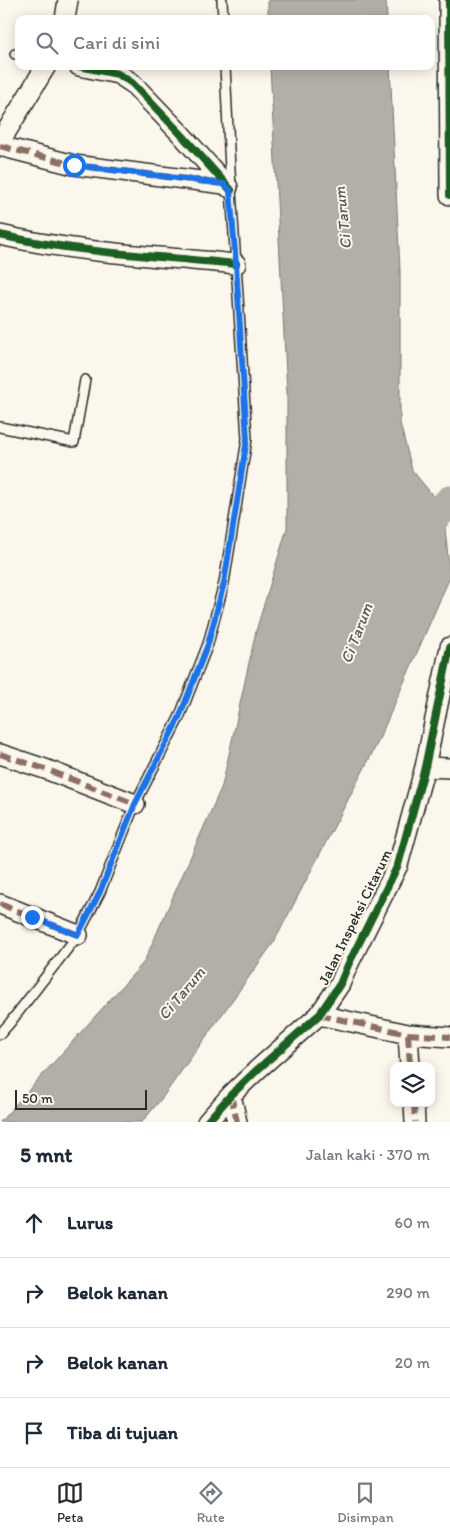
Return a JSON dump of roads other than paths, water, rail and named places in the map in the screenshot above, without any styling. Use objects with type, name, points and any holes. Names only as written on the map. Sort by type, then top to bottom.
[{"type":"street","points":[[66,15],[68,0]]},
{"type":"street","points":[[449,0],[450,195]]},
{"type":"street","points":[[0,142],[44,70]]},
{"type":"street","points":[[98,70],[118,74],[132,83],[227,187]]},
{"type":"street","points":[[0,146],[74,165],[227,187]]},
{"type":"street","points":[[0,235],[30,242],[77,248],[236,264]]},
{"type":"street","name":"Jalan Inspeksi Citarum","points":[[207,1122],[231,1095],[319,1015],[340,984],[398,865],[425,767],[450,646]]},
{"type":"street","points":[[0,754],[135,804]]},
{"type":"street","points":[[425,767],[450,768]]},
{"type":"street","points":[[0,904],[78,935]]},
{"type":"street","points":[[319,1015],[408,1034],[450,1037]]},
{"type":"street","points":[[408,1034],[410,1062]]},
{"type":"street","points":[[231,1095],[237,1122]]},
{"type":"street","points":[[414,1107],[415,1122]]},
{"type":"lane","points":[[222,0],[223,15]]},
{"type":"lane","points":[[0,1034],[78,935],[100,892],[135,804],[179,718],[208,644],[224,583],[247,439],[236,264],[227,187],[225,70]]},
{"type":"lane","points":[[0,427],[74,442],[85,380]]},
{"type":"water","points":[[268,0],[386,0],[387,15],[268,15]]},
{"type":"water","name":"Ci Tarum","points":[[270,70],[390,70],[400,270],[400,423],[412,470],[443,508],[450,577],[377,744],[274,942],[162,1098],[142,1122],[0,1122],[144,962],[222,786],[256,631],[287,528],[287,393]]},
{"type":"waterway","points":[[414,538],[450,501]]}]
